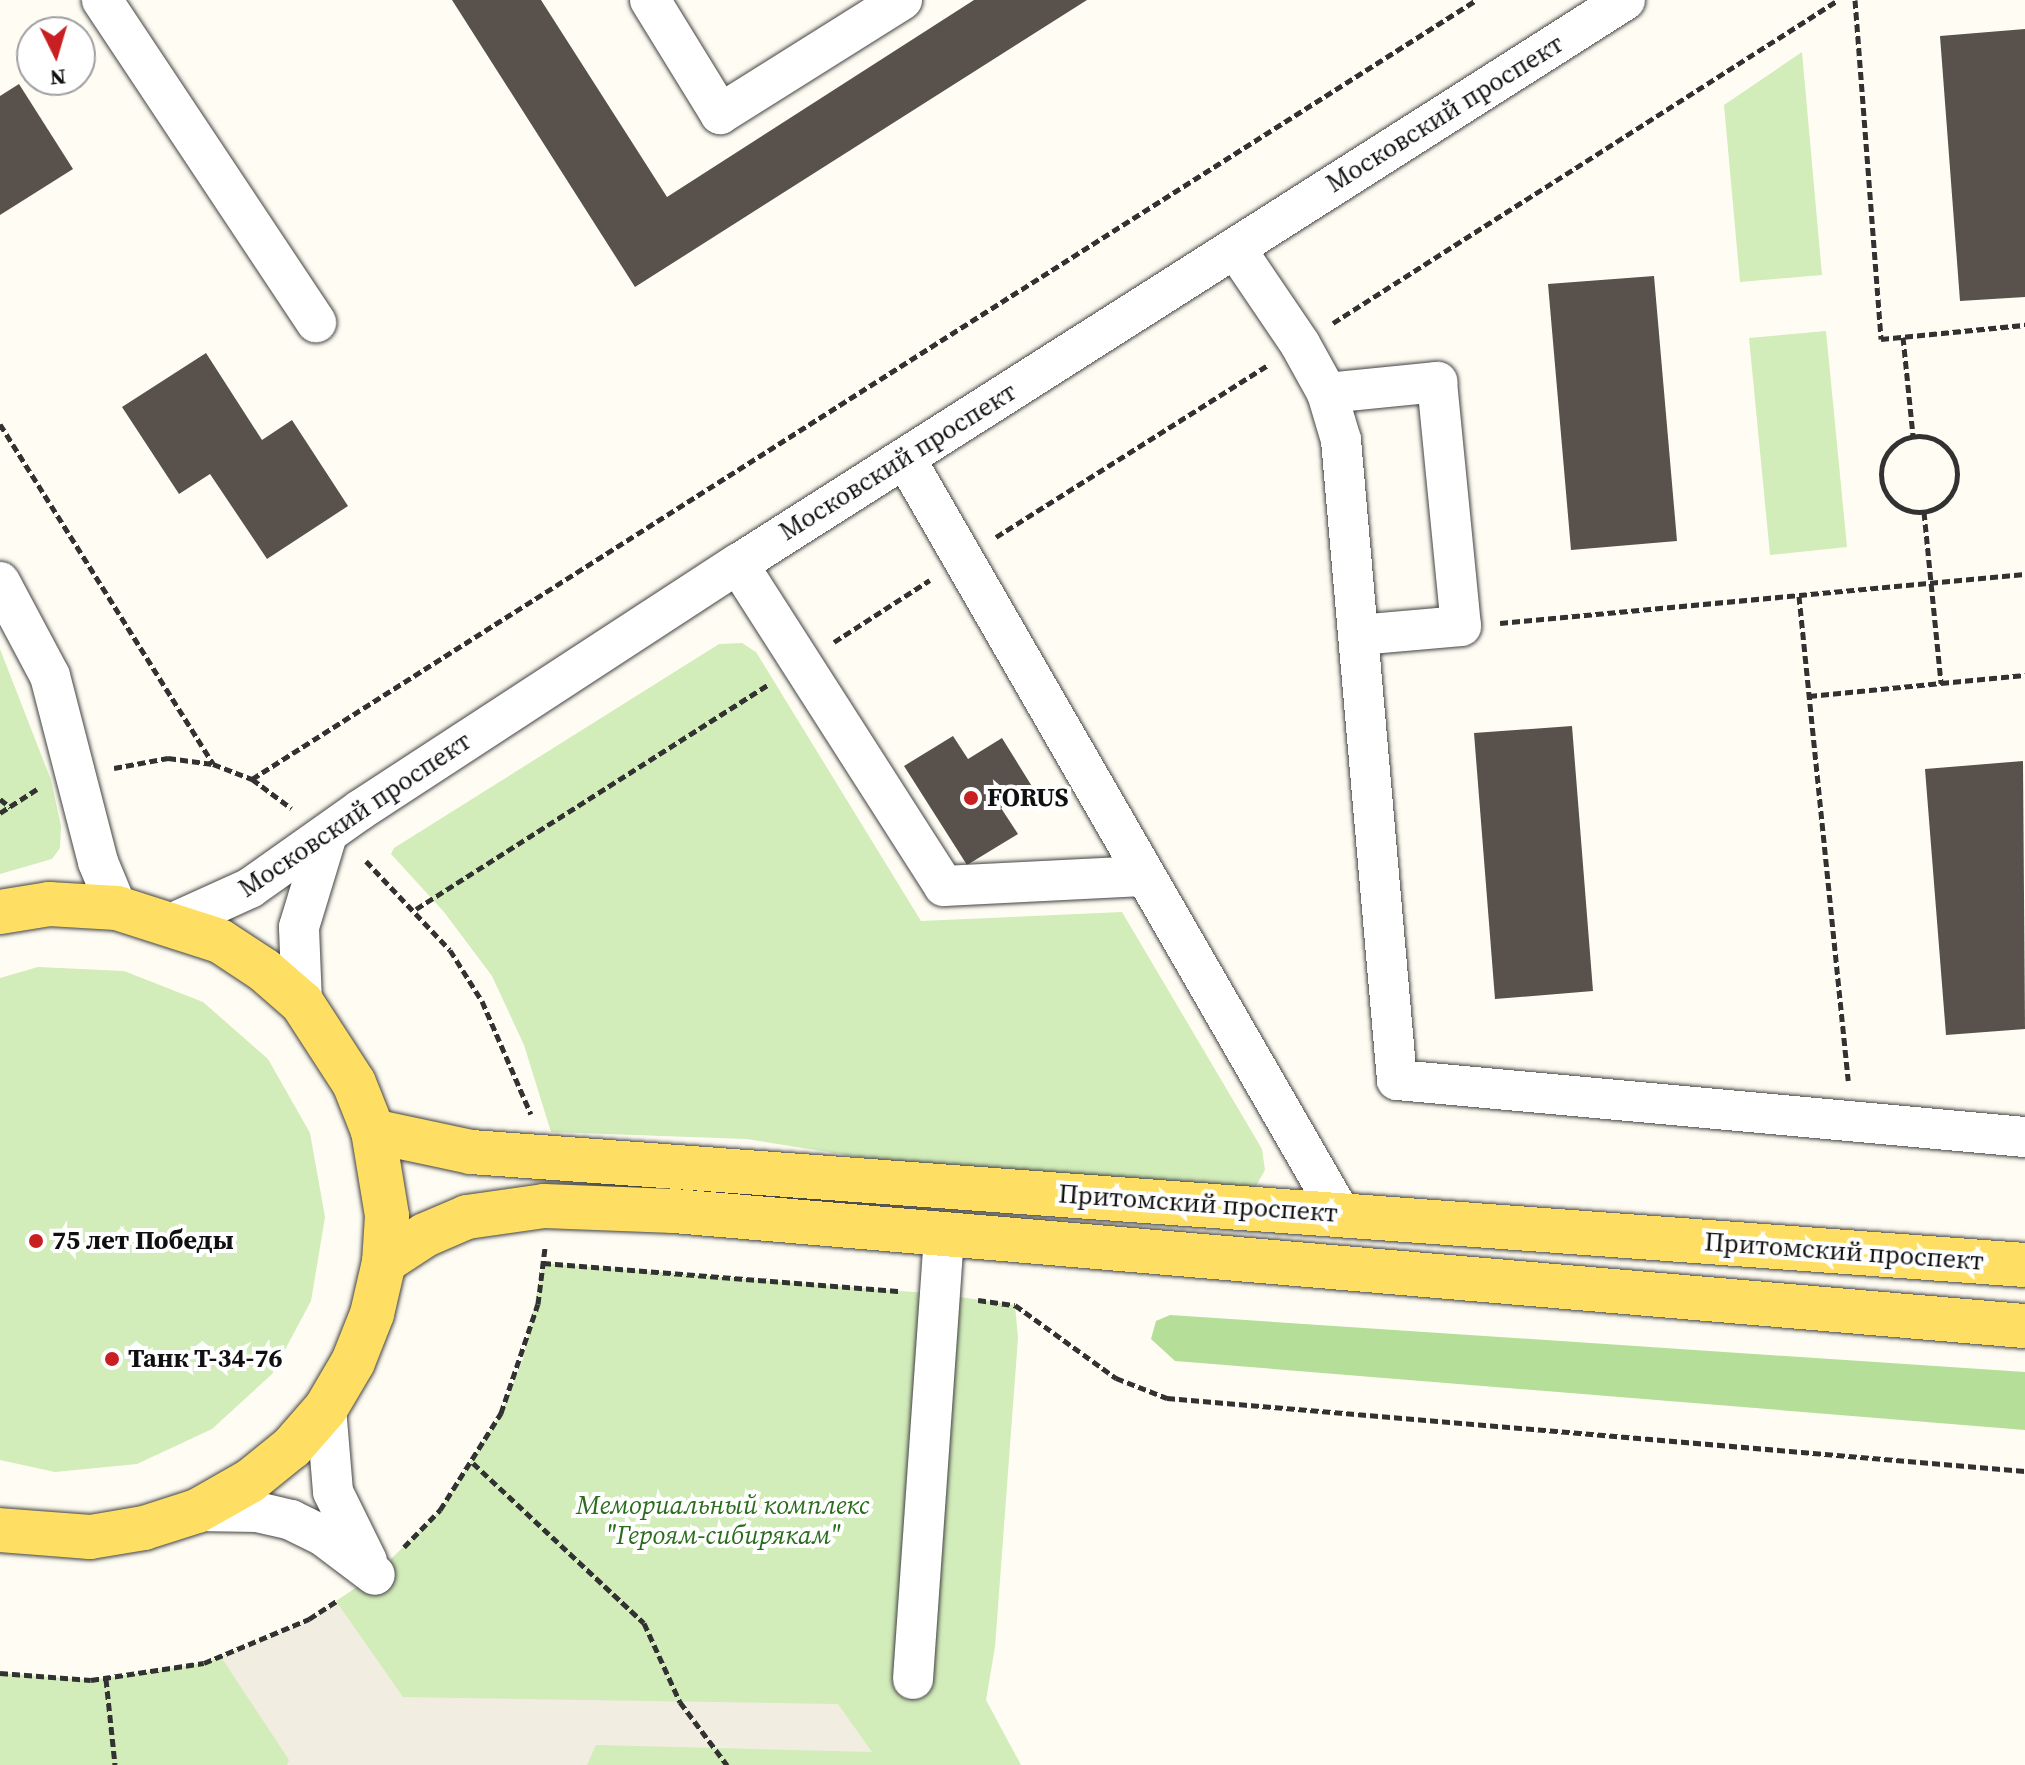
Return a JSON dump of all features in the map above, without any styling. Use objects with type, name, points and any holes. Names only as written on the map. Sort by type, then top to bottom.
[{"type":"main road","points":[[0,912],[49,904],[117,908],[173,923],[220,941],[302,1003],[354,1083],[373,1131],[387,1216],[384,1262],[372,1314],[326,1408],[292,1447],[250,1481],[197,1511],[90,1537],[0,1530]]},
{"type":"main road","name":"Притомский проспект","points":[[373,1131],[471,1152],[2025,1265]]},
{"type":"main road","name":"Притомский проспект","points":[[384,1262],[425,1235],[467,1217],[544,1206],[674,1211],[944,1238],[2025,1326]]},
{"type":"street","points":[[102,0],[316,322]]},
{"type":"street","points":[[650,0],[720,114],[902,0]]},
{"type":"street","name":"Московский проспект","points":[[173,923],[250,888],[312,824],[738,564],[1625,0]]},
{"type":"street","points":[[1235,248],[1300,344],[1327,393],[1341,440],[1397,1080],[2025,1137]]},
{"type":"street","points":[[1327,393],[1437,382],[1461,626],[1358,635]]},
{"type":"street","points":[[905,458],[1341,1215]]},
{"type":"street","points":[[738,564],[944,886],[1143,876]]},
{"type":"street","points":[[0,582],[50,676],[98,862],[117,908]]},
{"type":"street","points":[[302,1003],[299,927],[312,824]]},
{"type":"street","points":[[913,1679],[944,1238]]},
{"type":"street","points":[[197,1511],[257,1512],[291,1520],[322,1535],[375,1575],[333,1492],[326,1408]]},
{"type":"path","points":[[252,779],[1476,0]]},
{"type":"path","points":[[416,909],[1838,0]]},
{"type":"path","points":[[1855,0],[1881,339],[2025,325]]},
{"type":"path","points":[[1903,337],[1913,435]]},
{"type":"path","points":[[0,424],[213,764]]},
{"type":"path","points":[[1913,435],[1933,437],[1949,449],[1957,468],[1955,488],[1943,504],[1924,512],[1896,504],[1880,479],[1889,451],[1913,435]]},
{"type":"path","points":[[1924,512],[1941,683]]},
{"type":"path","points":[[1461,626],[2025,574]]},
{"type":"path","points":[[1799,596],[1852,1122]]},
{"type":"path","points":[[1809,696],[2025,675]]},
{"type":"path","points":[[106,769],[168,758],[213,764],[252,779],[312,824]]},
{"type":"path","points":[[0,813],[41,787]]},
{"type":"path","points":[[0,799],[10,807]]},
{"type":"path","points":[[366,861],[416,909],[482,1001],[536,1126]]},
{"type":"path","points":[[401,1551],[473,1463],[523,1359],[545,1246]]},
{"type":"path","points":[[543,1263],[939,1294],[1015,1305],[1116,1378],[1167,1398],[2025,1471]]},
{"type":"path","points":[[473,1463],[644,1623],[680,1702],[727,1765]]},
{"type":"path","points":[[0,1673],[106,1679],[204,1663],[309,1619],[346,1595]]},
{"type":"path","points":[[106,1679],[115,1765]]},
{"type":"green space","points":[[1802,52],[1822,275],[1740,282],[1724,105]]},
{"type":"green space","points":[[1826,331],[1847,547],[1770,555],[1749,338]]},
{"type":"green space","points":[[742,643],[756,652],[921,921],[1122,912],[1262,1149],[1265,1170],[1256,1186],[1242,1191],[878,1160],[746,1139],[551,1132],[524,1045],[492,976],[444,912],[391,854],[394,848],[719,644]]},
{"type":"green space","points":[[0,649],[51,780],[61,826],[60,848],[52,859],[0,874]]},
{"type":"green space","points":[[38,967],[124,971],[203,1002],[268,1059],[310,1133],[325,1217],[311,1301],[272,1374],[212,1429],[137,1464],[55,1472],[0,1460],[0,978]]},
{"type":"green space","name":"Мемориальный комплекс \"Героям-сибирякам\"","points":[[543,1263],[939,1294],[1015,1305],[1018,1338],[995,1647],[986,1700],[1021,1765],[0,1765],[0,1673],[91,1680],[204,1663],[309,1619],[375,1575],[440,1510],[501,1413],[523,1359]]},
{"type":"green space","points":[[1170,1315],[2025,1372],[2025,1430],[1175,1361],[1151,1339],[1156,1321]]},
{"type":"shaded area","points":[[336,1601],[403,1697],[838,1704],[872,1752],[596,1745],[587,1765],[287,1765],[289,1760],[221,1657],[309,1619]]},
{"type":"building","points":[[452,0],[541,0],[667,197],[974,0],[1087,0],[635,287]]},
{"type":"building","points":[[2025,29],[2025,297],[1960,301],[1940,36]]},
{"type":"building","points":[[16,86],[16,96],[27,96],[73,169],[0,215],[0,96]]},
{"type":"building","points":[[1654,276],[1677,541],[1571,550],[1548,284]]},
{"type":"building","points":[[206,353],[262,440],[292,420],[348,506],[267,559],[210,474],[179,494],[122,407]]},
{"type":"building","points":[[1572,726],[1593,991],[1495,999],[1474,733]]},
{"type":"building","name":"FORUS","points":[[953,736],[968,759],[1002,738],[1033,788],[1001,808],[1018,834],[967,865],[904,766]]},
{"type":"building","points":[[2023,761],[2025,1029],[1946,1035],[1925,769]]},
{"type":"place","name":"FORUS","points":[[971,798]]},
{"type":"place","name":"75 лет Победы","points":[[36,1241]]},
{"type":"place","name":"Танк Т-34-76","points":[[112,1359]]}]
